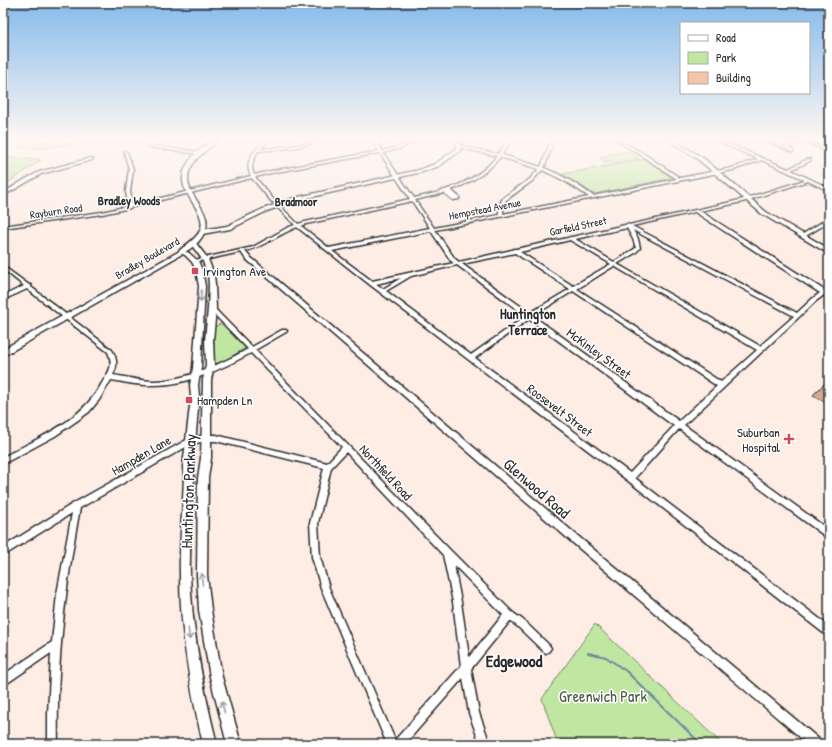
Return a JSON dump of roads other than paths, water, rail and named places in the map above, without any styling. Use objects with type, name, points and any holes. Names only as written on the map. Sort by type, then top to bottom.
[{"type":"main road","points":[[185,175],[188,191],[203,215],[203,231]]},
{"type":"main road","name":"Bradley Boulevard","points":[[3,353],[184,250],[193,243],[203,231]]},
{"type":"street","points":[[3,195],[36,175]]},
{"type":"street","points":[[130,175],[128,191],[130,206]]},
{"type":"street","name":"Rayburn Road","points":[[3,227],[63,219],[130,206],[259,175]]},
{"type":"street","points":[[203,231],[228,228],[276,204],[397,175]]},
{"type":"street","name":"McKinley Street","points":[[397,175],[453,260],[829,535]]},
{"type":"street","points":[[184,250],[195,261],[242,251],[263,244],[298,225],[413,200],[446,191],[480,175]]},
{"type":"street","points":[[501,215],[501,206],[504,199],[531,180],[536,175]]},
{"type":"street","points":[[557,175],[568,180],[592,197]]},
{"type":"street","points":[[673,175],[679,179]]},
{"type":"street","name":"Hempstead Avenue","points":[[328,250],[701,175]]},
{"type":"street","points":[[719,175],[746,199],[771,218],[829,252]]},
{"type":"street","points":[[798,175],[829,190]]},
{"type":"street","name":"Roosevelt Street","points":[[253,176],[276,204],[328,250],[630,478],[829,632]]},
{"type":"street","name":"Garfield Street","points":[[371,282],[696,211],[746,199],[808,180]]},
{"type":"street","points":[[696,211],[829,296]]},
{"type":"street","points":[[802,236],[829,220]]},
{"type":"street","points":[[471,358],[529,316],[615,264],[638,248],[634,234],[627,226]]},
{"type":"street","points":[[627,226],[797,315]]},
{"type":"street","points":[[570,238],[760,349]]},
{"type":"street","name":"Huntington Parkway","points":[[193,243],[205,259],[211,275],[212,309],[209,340],[209,371],[207,380],[206,458],[203,478],[202,575],[205,610],[216,677],[234,744]]},
{"type":"street","points":[[184,250],[199,252]]},
{"type":"street","points":[[514,250],[721,385]]},
{"type":"street","name":"Glenwood Road","points":[[242,251],[247,257],[576,540],[816,744]]},
{"type":"street","name":"Huntington Parkway","points":[[195,261],[200,273],[202,286],[194,385],[194,412],[188,466],[189,481],[185,545],[187,618],[199,697],[210,744]]},
{"type":"street","points":[[3,267],[68,316],[110,351],[114,359],[114,366],[109,377],[95,400],[71,423],[3,461]]},
{"type":"street","name":"Garfield Street","points":[[383,291],[413,273]]},
{"type":"street","points":[[3,298],[29,286]]},
{"type":"street","points":[[630,478],[678,425],[797,315],[829,289]]},
{"type":"street","points":[[201,311],[212,309]]},
{"type":"street","name":"Northfield Road","points":[[212,309],[447,553],[509,615],[520,623],[546,648]]},
{"type":"street","points":[[109,377],[154,383],[196,375],[209,371],[284,331]]},
{"type":"street","name":"Hampden Lane","points":[[3,552],[77,506],[190,441],[216,438],[328,466]]},
{"type":"street","points":[[346,447],[328,466],[314,523],[316,557],[325,588],[392,744]]},
{"type":"street","points":[[53,744],[52,718],[55,646],[66,561],[77,506]]},
{"type":"street","points":[[447,553],[458,602],[466,668],[474,713],[485,744]]},
{"type":"street","points":[[398,744],[466,668],[509,615]]},
{"type":"street","points":[[3,681],[55,646]]},
{"type":"waterway","points":[[588,653],[606,657],[626,671],[701,744]]},
{"type":"place","name":"Irvington Ave","points":[[195,271]]},
{"type":"place","name":"Hampden Ln","points":[[189,400]]},
{"type":"place","name":"Suburban Hospital","points":[[789,439]]},
{"type":"district","name":"Bradley Woods","points":[[129,200]]},
{"type":"district","name":"Bradmoor","points":[[296,201]]},
{"type":"district","name":"Huntington Terrace","points":[[528,322]]},
{"type":"district","name":"Edgewood","points":[[514,660]]},
{"type":"park label","name":"Greenwich Park","points":[[603,696]]}]
